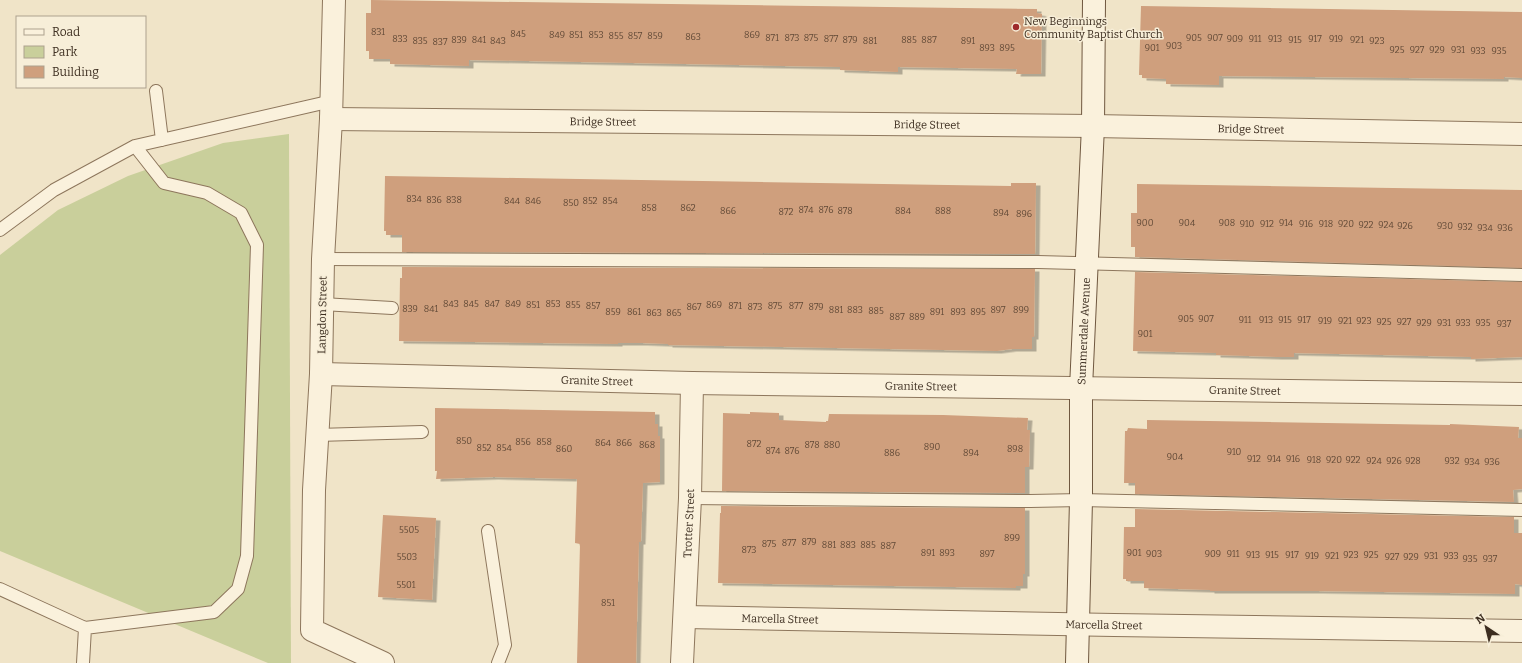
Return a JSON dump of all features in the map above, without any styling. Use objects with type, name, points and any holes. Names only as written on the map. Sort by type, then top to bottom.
[{"type":"street","name":"Langdon Street","points":[[334,0],[332,110],[323,259],[320,374],[314,490],[312,630],[383,663]]},
{"type":"street","name":"Summerdale Avenue","points":[[1077,663],[1081,500],[1081,388],[1092,126],[1094,0]]},
{"type":"street","name":"Bridge Street","points":[[332,110],[1522,134]]},
{"type":"street","name":"Granite Street","points":[[320,374],[692,383],[1522,394]]},
{"type":"street","name":"Trotter Street","points":[[682,663],[690,498],[692,383]]},
{"type":"street","name":"Marcella Street","points":[[685,616],[1522,632]]},
{"type":"lane","points":[[156,91],[162,140]]},
{"type":"lane","points":[[0,230],[54,190],[136,146],[162,140],[332,110]]},
{"type":"lane","points":[[0,589],[85,628],[214,612],[238,589],[247,556],[257,245],[241,213],[207,193],[164,183],[136,146]]},
{"type":"lane","points":[[323,259],[1038,262],[1522,275]]},
{"type":"lane","points":[[322,304],[392,308]]},
{"type":"lane","points":[[317,435],[422,432]]},
{"type":"lane","points":[[690,498],[1030,501],[1081,500],[1522,510]]},
{"type":"lane","points":[[488,531],[505,646],[498,663]]},
{"type":"lane","points":[[83,663],[85,628]]},
{"type":"green space","points":[[289,134],[291,663],[268,663],[0,551],[0,255],[58,210],[128,176],[223,143]]},
{"type":"building","points":[[371,0],[1037,9],[1037,13],[1042,14],[1041,74],[1016,74],[1017,69],[898,67],[898,72],[840,70],[840,67],[469,60],[469,66],[390,64],[390,59],[369,59],[369,51],[366,51],[366,13],[371,13]]},
{"type":"building","points":[[1141,6],[1522,12],[1522,78],[1219,76],[1219,85],[1166,84],[1166,79],[1142,78],[1142,75],[1139,75]]},
{"type":"building","points":[[385,176],[1011,186],[1011,183],[1036,183],[1035,254],[402,252],[402,235],[386,235],[386,231],[384,231]]},
{"type":"building","points":[[1137,184],[1522,190],[1522,268],[1135,257],[1135,247],[1131,247],[1131,213],[1137,213]]},
{"type":"building","points":[[402,267],[1035,269],[1034,337],[1032,337],[1032,349],[997,351],[668,345],[643,343],[618,344],[399,341],[400,278],[402,278]]},
{"type":"building","points":[[1135,272],[1522,282],[1522,357],[1471,359],[1471,357],[1294,353],[1294,357],[1278,357],[1216,355],[1216,353],[1133,351]]},
{"type":"building","points":[[435,408],[655,412],[655,424],[658,424],[658,436],[660,436],[660,482],[643,483],[641,542],[639,542],[636,663],[577,663],[580,544],[575,543],[577,479],[494,477],[436,479]]},
{"type":"building","points":[[750,412],[779,413],[779,420],[826,422],[828,421],[829,414],[943,415],[1028,418],[1027,430],[1030,430],[1029,467],[1025,467],[1025,493],[722,491],[723,413],[750,414]]},
{"type":"building","points":[[1147,420],[1450,424],[1519,427],[1518,438],[1522,438],[1522,489],[1513,490],[1514,502],[1135,494],[1135,483],[1124,483],[1125,431],[1127,431],[1128,428],[1147,429]]},
{"type":"building","points":[[721,506],[1025,508],[1025,574],[1023,574],[1023,586],[1016,586],[1016,588],[718,583]]},
{"type":"building","points":[[1135,509],[1514,517],[1514,533],[1522,533],[1522,585],[1515,584],[1515,594],[1210,591],[1144,588],[1144,581],[1126,581],[1126,579],[1123,579],[1124,527],[1135,527]]},
{"type":"building","points":[[383,515],[436,518],[432,600],[378,597]]},
{"type":"place","name":"New Beginnings Community Baptist Church","points":[[1016,27]]}]
